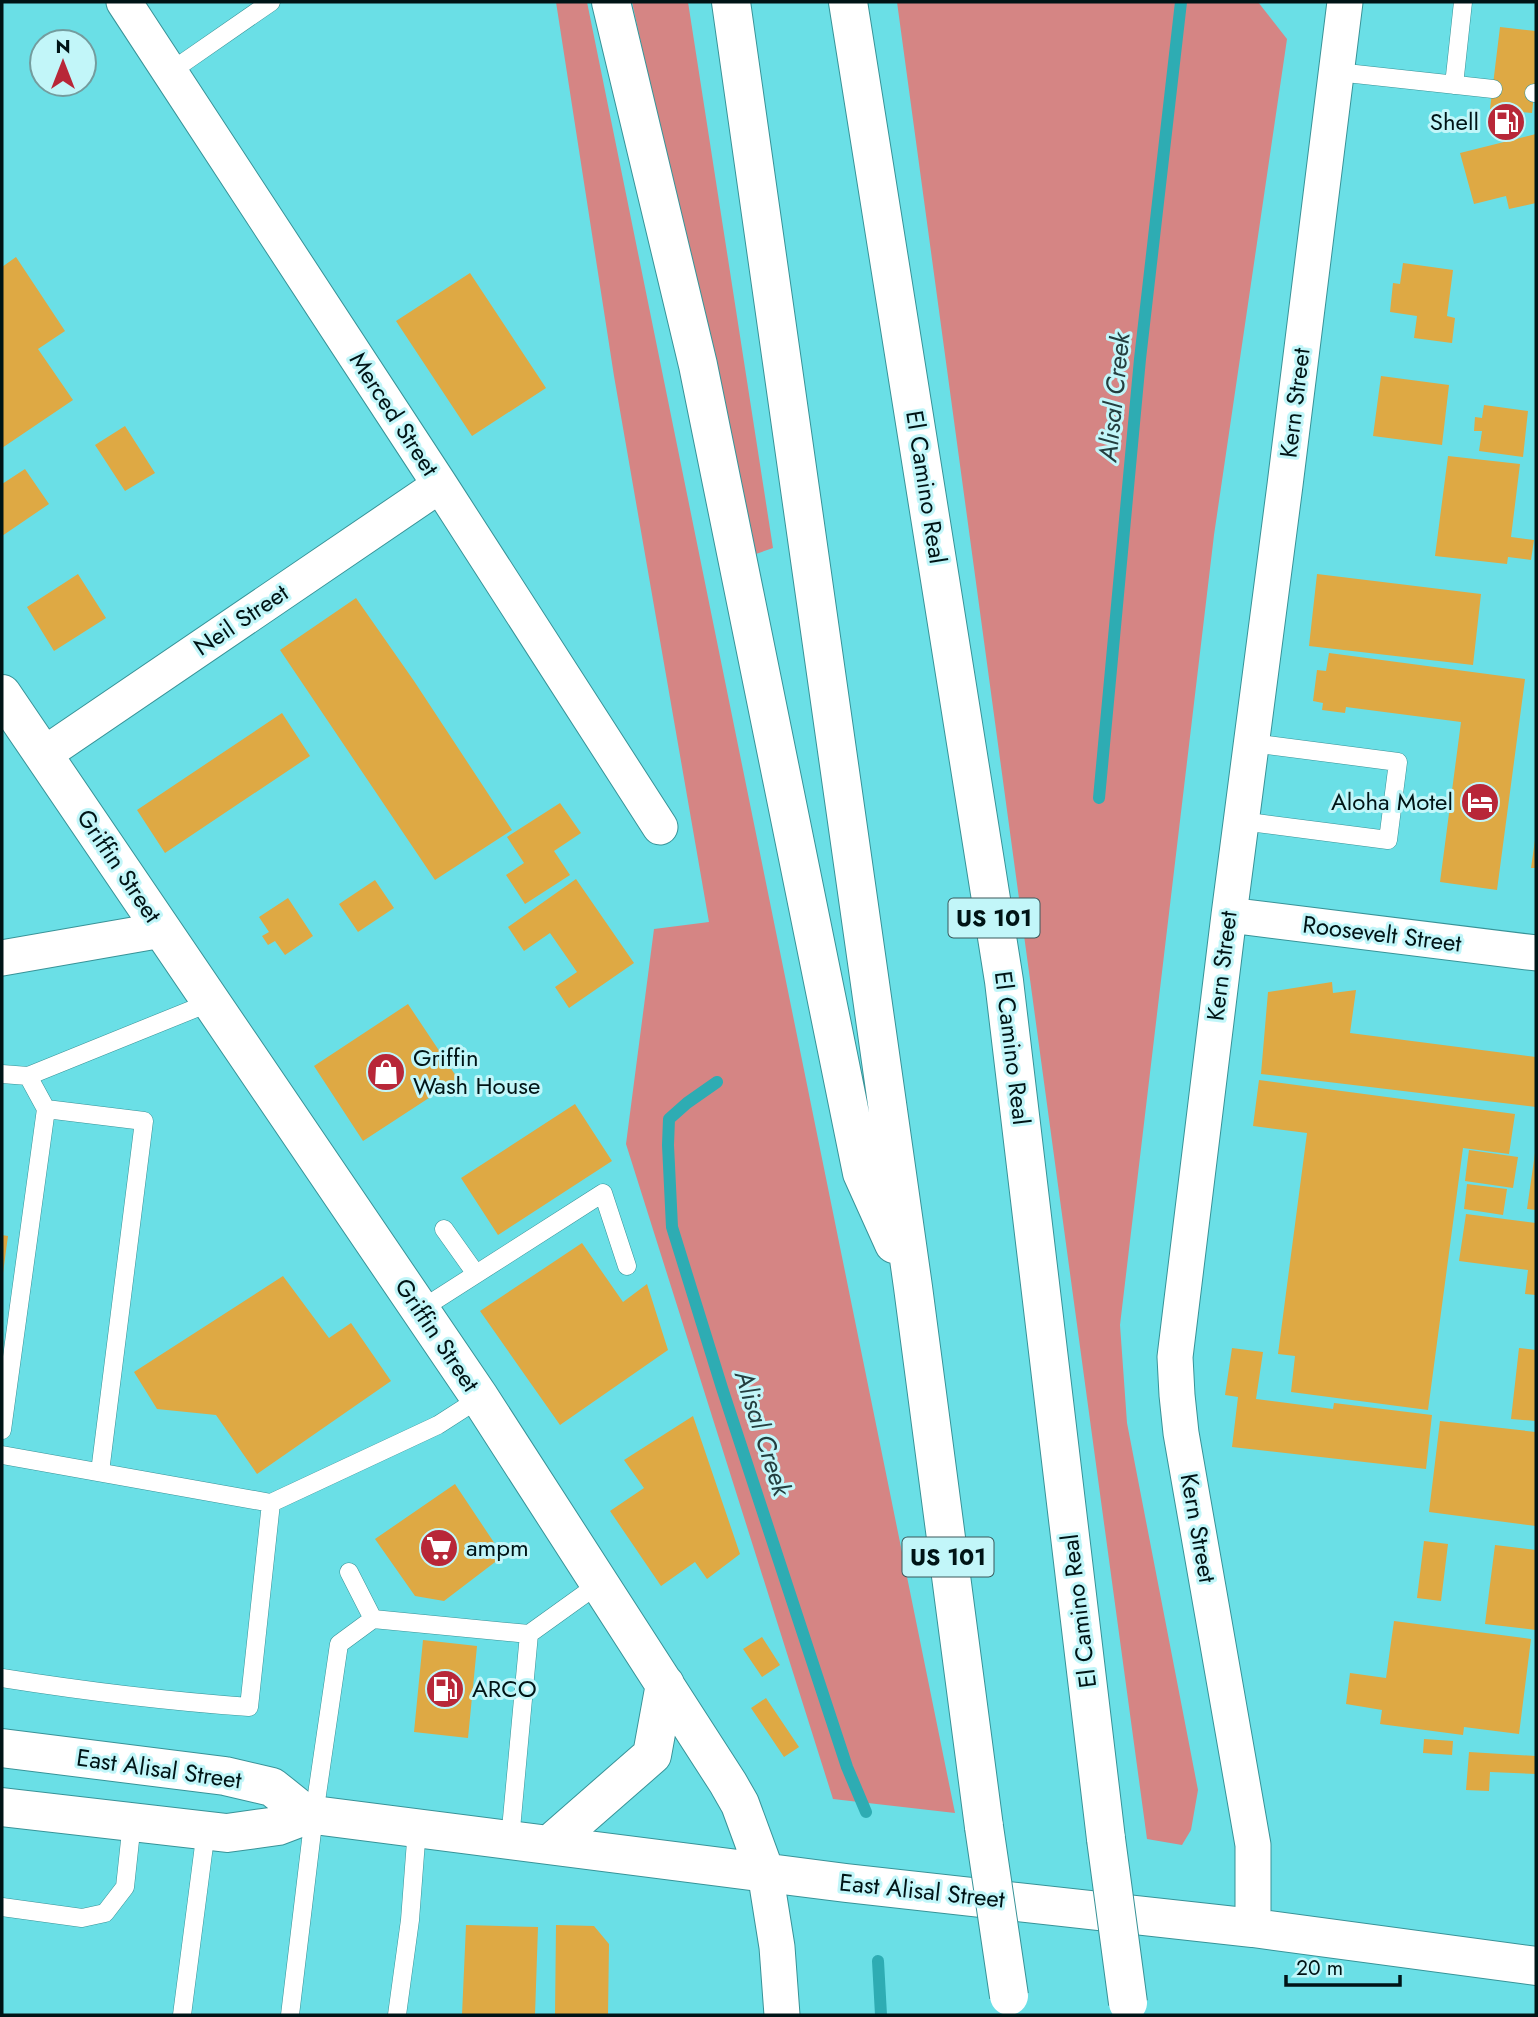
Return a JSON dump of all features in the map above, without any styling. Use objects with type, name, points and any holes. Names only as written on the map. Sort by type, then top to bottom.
[{"type":"main road","points":[[611,2],[698,365],[862,1173],[913,1287]]},
{"type":"main road","name":"US 101","points":[[731,2],[913,1287],[984,1826],[1011,2006]]},
{"type":"main road","name":"El Camino Real","points":[[848,2],[1004,981],[1106,1839],[1129,2009]]},
{"type":"main road","name":"Griffin Street","points":[[2,694],[480,1398],[600,1583],[740,1804],[765,1872]]},
{"type":"main road","points":[[549,1845],[652,1755],[665,1684]]},
{"type":"main road","name":"East Alisal Street","points":[[2,1748],[225,1776],[272,1787],[310,1815]]},
{"type":"main road","name":"East Alisal Street","points":[[2,1807],[227,1833],[278,1826],[310,1815],[859,1884],[1253,1928],[1536,1966]]},
{"type":"street","name":"Merced Street","points":[[124,2],[660,827]]},
{"type":"street","name":"Kern Street","points":[[1253,1928],[1253,1845],[1181,1433],[1175,1357],[1345,2]]},
{"type":"street","name":"Neil Street","points":[[43,755],[440,485]]},
{"type":"street","name":"Roosevelt Street","points":[[1229,915],[1536,953]]},
{"type":"street","points":[[2,958],[162,930]]},
{"type":"street","name":"Griffin Street","points":[[765,1872],[777,1947],[782,2015]]},
{"type":"lane","points":[[170,72],[271,2]]},
{"type":"lane","points":[[1454,85],[1463,2]]},
{"type":"lane","points":[[1337,72],[1493,89]]},
{"type":"lane","points":[[1241,821],[1388,840],[1398,762],[1252,743]]},
{"type":"lane","points":[[2,1074],[28,1076],[211,1002]]},
{"type":"lane","points":[[2,1430],[46,1109],[28,1076]]},
{"type":"lane","points":[[46,1109],[144,1121],[100,1472]]},
{"type":"lane","points":[[420,1310],[603,1193],[627,1266]]},
{"type":"lane","points":[[444,1229],[476,1274]]},
{"type":"lane","points":[[2,1455],[271,1503],[438,1425],[480,1398]]},
{"type":"lane","points":[[2,1678],[75,1690],[249,1707],[271,1503]]},
{"type":"lane","points":[[349,1572],[373,1619]]},
{"type":"lane","points":[[290,2015],[310,1815],[339,1644],[373,1619],[529,1634],[600,1583]]},
{"type":"lane","points":[[510,1840],[529,1634]]},
{"type":"lane","points":[[2,1907],[82,1918],[105,1913],[125,1887],[132,1822]]},
{"type":"lane","points":[[397,2015],[410,1920],[417,1828]]},
{"type":"lane","points":[[182,2015],[206,1830]]},
{"type":"shaded area","points":[[556,2],[587,2],[955,1813],[833,1799],[626,1144],[654,929],[709,922],[614,376]]},
{"type":"shaded area","points":[[632,2],[688,2],[773,548],[753,555]]},
{"type":"shaded area","points":[[897,2],[1258,2],[1287,39],[1214,535],[1120,1325],[1127,1423],[1198,1790],[1191,1830],[1182,1845],[1147,1839]]},
{"type":"building","points":[[1500,27],[1536,31],[1536,76],[1532,113],[1490,109]]},
{"type":"building","points":[[1536,134],[1536,203],[1509,209],[1506,196],[1474,204],[1460,153]]},
{"type":"building","points":[[16,257],[65,331],[38,349],[73,400],[2,448],[2,267]]},
{"type":"building","points":[[1403,263],[1453,270],[1447,316],[1455,318],[1452,343],[1414,338],[1417,316],[1390,312],[1393,283],[1400,284]]},
{"type":"building","points":[[470,273],[546,388],[472,436],[396,321]]},
{"type":"building","points":[[1381,376],[1449,385],[1442,445],[1373,436]]},
{"type":"building","points":[[1484,405],[1528,411],[1523,457],[1479,451],[1482,431],[1474,431],[1475,417],[1482,418]]},
{"type":"building","points":[[125,426],[155,473],[125,491],[95,445]]},
{"type":"building","points":[[1448,456],[1520,464],[1511,537],[1534,540],[1531,560],[1508,557],[1507,564],[1435,556]]},
{"type":"building","points":[[25,469],[49,504],[2,536],[2,484]]},
{"type":"building","points":[[78,574],[106,618],[54,651],[27,607]]},
{"type":"building","points":[[1317,574],[1481,594],[1473,665],[1309,646]]},
{"type":"building","points":[[356,598],[512,830],[435,880],[280,650]]},
{"type":"building","name":"Aloha Motel","points":[[1329,653],[1525,679],[1497,890],[1440,882],[1461,722],[1346,707],[1345,713],[1322,710],[1323,703],[1313,701],[1317,670],[1326,671]]},
{"type":"building","points":[[282,713],[310,756],[165,853],[137,810]]},
{"type":"building","points":[[560,803],[581,833],[554,851],[570,875],[525,904],[506,875],[524,863],[507,837]]},
{"type":"building","points":[[1535,840],[1536,868],[1531,868]]},
{"type":"building","points":[[576,879],[634,963],[569,1008],[555,987],[577,972],[550,933],[524,951],[508,927]]},
{"type":"building","points":[[375,880],[394,908],[358,932],[339,904]]},
{"type":"building","points":[[288,898],[313,936],[285,955],[275,941],[268,945],[262,936],[269,932],[259,917]]},
{"type":"building","points":[[1332,982],[1333,993],[1356,990],[1350,1033],[1536,1057],[1536,1107],[1261,1074],[1268,992]]},
{"type":"building","name":"Griffin Wash House","points":[[408,1004],[458,1079],[363,1141],[314,1066]]},
{"type":"building","points":[[1259,1080],[1515,1114],[1509,1154],[1463,1148],[1428,1410],[1291,1392],[1295,1356],[1278,1354],[1307,1133],[1253,1126]]},
{"type":"building","points":[[575,1104],[612,1161],[498,1235],[461,1178]]},
{"type":"building","points":[[1469,1150],[1518,1157],[1513,1188],[1465,1181]]},
{"type":"building","points":[[1536,1153],[1536,1210],[1527,1209]]},
{"type":"building","points":[[1467,1184],[1507,1189],[1503,1215],[1464,1209]]},
{"type":"building","points":[[1466,1214],[1536,1223],[1536,1295],[1525,1294],[1528,1270],[1459,1261]]},
{"type":"building","points":[[2,1235],[8,1236],[3,1273],[2,1273]]},
{"type":"building","points":[[582,1243],[623,1302],[647,1284],[668,1350],[560,1425],[480,1311]]},
{"type":"building","points":[[283,1276],[329,1338],[351,1323],[391,1381],[257,1474],[216,1415],[157,1409],[134,1372]]},
{"type":"building","points":[[1232,1348],[1263,1352],[1256,1399],[1333,1409],[1334,1403],[1432,1415],[1426,1469],[1232,1447],[1238,1397],[1225,1395]]},
{"type":"building","points":[[1519,1348],[1536,1350],[1536,1421],[1511,1419]]},
{"type":"building","points":[[693,1416],[740,1554],[707,1579],[695,1562],[661,1586],[610,1511],[644,1488],[624,1460]]},
{"type":"building","points":[[1440,1421],[1536,1432],[1536,1526],[1429,1512]]},
{"type":"building","name":"ampm","points":[[455,1484],[503,1556],[444,1601],[415,1596],[375,1539]]},
{"type":"building","points":[[1424,1541],[1448,1544],[1441,1601],[1417,1598]]},
{"type":"building","points":[[1495,1545],[1536,1550],[1536,1630],[1485,1624]]},
{"type":"building","points":[[1394,1621],[1531,1639],[1519,1734],[1464,1727],[1463,1735],[1380,1724],[1382,1710],[1346,1704],[1350,1673],[1386,1678]]},
{"type":"building","points":[[762,1637],[780,1665],[762,1677],[743,1649]]},
{"type":"building","points":[[423,1640],[477,1646],[468,1738],[414,1732]]},
{"type":"building","points":[[766,1698],[799,1747],[784,1757],[751,1708]]},
{"type":"building","points":[[1424,1739],[1453,1741],[1452,1755],[1423,1753]]},
{"type":"building","points":[[1469,1752],[1536,1756],[1536,1774],[1490,1772],[1489,1791],[1466,1790]]},
{"type":"building","points":[[466,1925],[538,1927],[535,2015],[462,2015]]},
{"type":"building","points":[[556,1925],[594,1926],[609,1944],[608,2015],[555,2015]]},
{"type":"waterway","name":"Alisal Creek","points":[[1099,798],[1140,359],[1181,2]]},
{"type":"waterway","name":"Alisal Creek","points":[[717,1082],[669,1119],[672,1227],[847,1767],[866,1812]]},
{"type":"waterway","name":"Alisal Creek","points":[[878,1961],[881,2015]]},
{"type":"place","name":"Shell","points":[[1506,122]]},
{"type":"place","name":"Aloha Motel","points":[[1480,802]]},
{"type":"place","name":"Griffin Wash House","points":[[386,1072]]},
{"type":"place","name":"ampm","points":[[439,1548]]},
{"type":"place","name":"ARCO","points":[[445,1689]]}]
